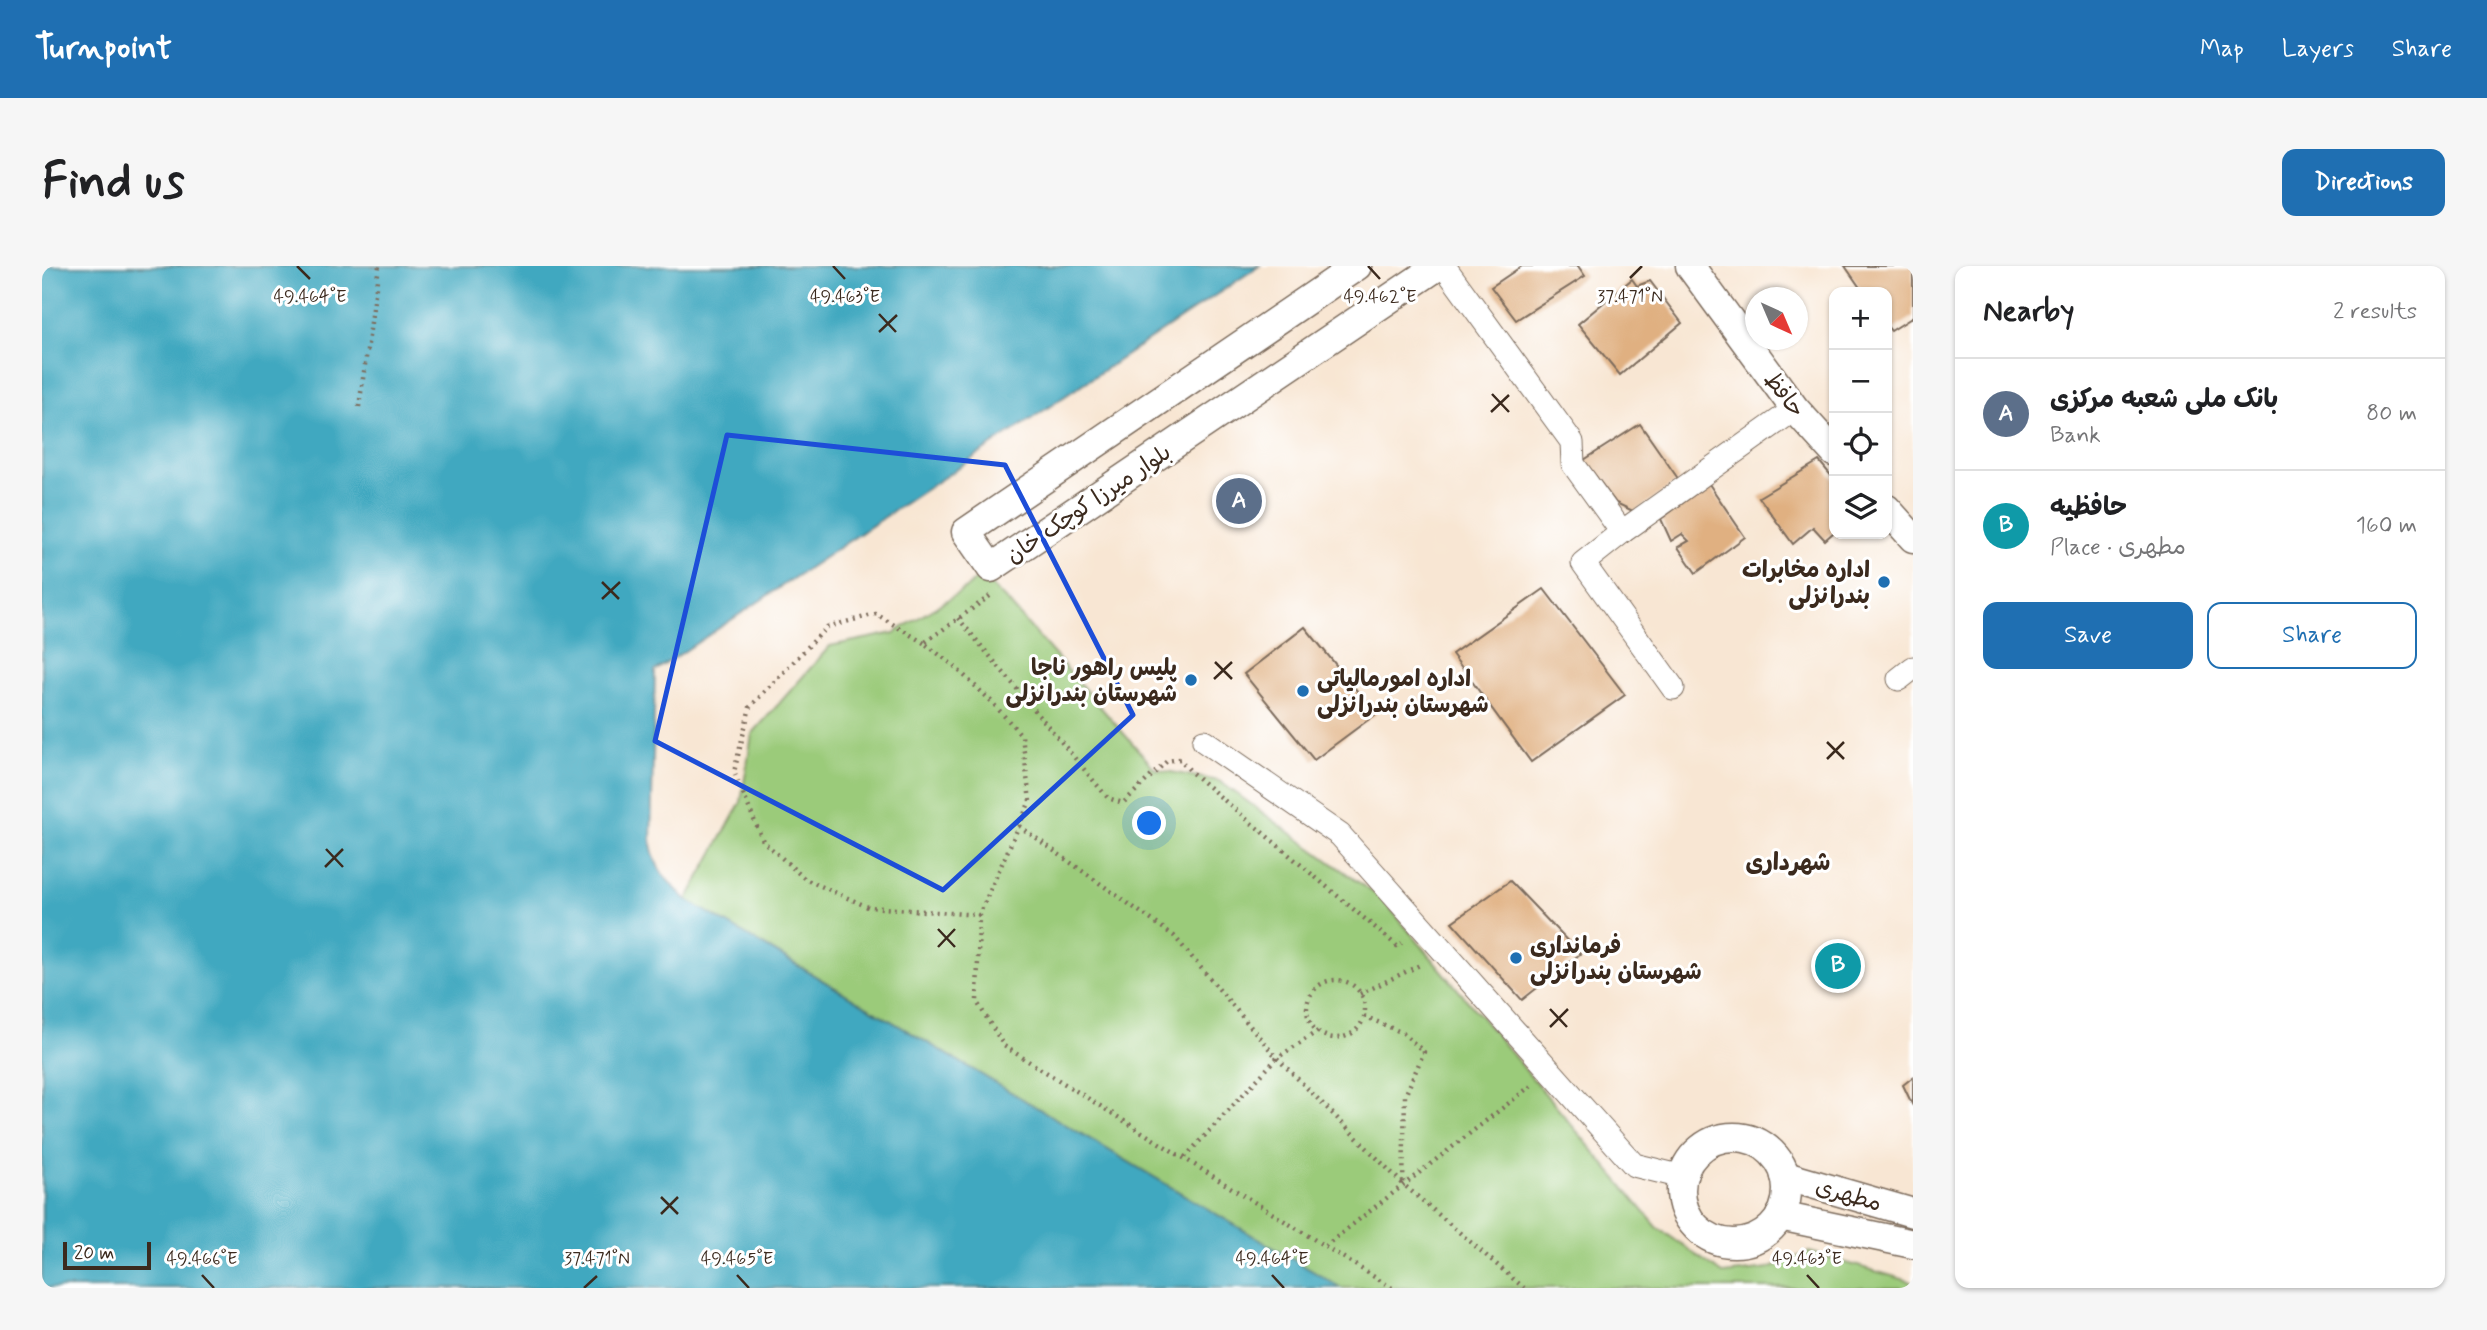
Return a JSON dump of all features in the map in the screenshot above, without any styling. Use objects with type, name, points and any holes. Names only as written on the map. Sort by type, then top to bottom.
[{"type":"street","name":"بلوار میرزا کوچک خان","points":[[1357,266],[966,532],[991,568],[1438,266]]},
{"type":"street","points":[[1444,266],[1572,442],[1573,464],[1622,532]]},
{"type":"street","name":"حافظ","points":[[1690,266],[1795,409],[1829,446]]},
{"type":"street","points":[[1256,334],[1283,372]]},
{"type":"street","points":[[1673,688],[1583,563],[1622,532],[1795,409]]},
{"type":"street","points":[[1114,431],[1140,469]]},
{"type":"street","points":[[1892,515],[1913,538]]},
{"type":"street","points":[[1204,741],[1340,835],[1633,1165],[1683,1177]]},
{"type":"street","points":[[1734,1137],[1760,1144],[1780,1163],[1785,1176],[1787,1189],[1780,1216],[1762,1236],[1749,1241],[1735,1243],[1708,1237],[1697,1228],[1683,1205],[1683,1177],[1688,1164],[1707,1144],[1720,1139],[1734,1137]]},
{"type":"street","name":"مطهری","points":[[1785,1176],[1913,1213]]},
{"type":"street","name":"مطهری","points":[[1780,1216],[1913,1244]]},
{"type":"path","points":[[359,407],[379,266]]},
{"type":"path","points":[[924,643],[998,590],[991,568]]},
{"type":"path","points":[[979,915],[868,907],[805,879],[763,841],[734,772],[750,707],[827,627],[876,614],[924,643],[953,665],[991,701],[1022,736],[1030,801],[979,915],[977,1002],[1004,1046],[1392,1288]]},
{"type":"path","points":[[958,618],[1108,798],[1123,803],[1167,761],[1180,759],[1192,773],[1397,946],[1427,933]]},
{"type":"path","points":[[1019,826],[1174,936],[1276,1058],[1403,1184],[1524,1288]]},
{"type":"path","points":[[1360,994],[1445,953]]},
{"type":"path","points":[[1339,980],[1355,986],[1360,994],[1364,1000],[1364,1016],[1356,1031],[1341,1038],[1324,1036],[1311,1026],[1306,1010],[1311,994],[1323,983],[1339,980]]},
{"type":"path","points":[[1364,1016],[1403,1033],[1424,1052],[1405,1096],[1403,1184]]},
{"type":"path","points":[[1185,1157],[1276,1058],[1318,1031]]},
{"type":"path","points":[[1325,1246],[1550,1072]]},
{"type":"highlighted area","points":[[727,435],[1005,465],[1133,715],[943,890],[655,741]]},
{"type":"green space","points":[[980,575],[1008,602],[1155,769],[1219,781],[1383,900],[1657,1227],[1723,1274],[1769,1269],[1809,1252],[1913,1282],[1913,1288],[1341,1288],[687,900],[741,802],[752,734],[830,646],[894,633],[968,587]]},
{"type":"water","points":[[42,266],[1259,266],[655,671],[651,844],[660,869],[687,900],[1341,1288],[42,1288]]},
{"type":"building","points":[[1522,266],[1578,266],[1585,276],[1516,320],[1491,287]]},
{"type":"building","points":[[1845,266],[1913,266],[1913,317],[1892,330],[1892,287],[1860,287]]},
{"type":"building","points":[[1632,279],[1637,286],[1650,281],[1682,323],[1620,375],[1578,324]]},
{"type":"building","points":[[1640,424],[1679,480],[1635,512],[1616,503],[1584,460]]},
{"type":"building","points":[[1819,461],[1829,473],[1829,536],[1825,540],[1813,527],[1793,544],[1759,497]]},
{"type":"building","points":[[1709,484],[1745,537],[1696,573],[1678,547],[1689,541],[1682,534],[1671,541],[1661,519]]},
{"type":"building","points":[[1544,589],[1625,695],[1531,762],[1452,654]]},
{"type":"building","points":[[1305,627],[1376,714],[1314,760],[1244,674]]},
{"type":"building","points":[[1510,881],[1580,954],[1522,1000],[1452,922]]},
{"type":"building","points":[[1913,1077],[1913,1106],[1903,1085]]},
{"type":"place","name":"بانک ملی شعبه مرکزی","points":[[1239,501]]},
{"type":"place","name":"اداره مخابرات بندرانزلی","points":[[1884,582]]},
{"type":"place","name":"پلیس راهور ناجا شهرستان بندرانزلی","points":[[1191,680]]},
{"type":"place","name":"اداره امورمالیاتی شهرستان بندرانزلی","points":[[1303,691]]},
{"type":"place","name":"فرمانداری شهرستان بندرانزلی","points":[[1516,958]]},
{"type":"place","name":"حافظیه","points":[[1838,966]]},
{"type":"district","name":"شهرداری","points":[[1788,862]]}]
